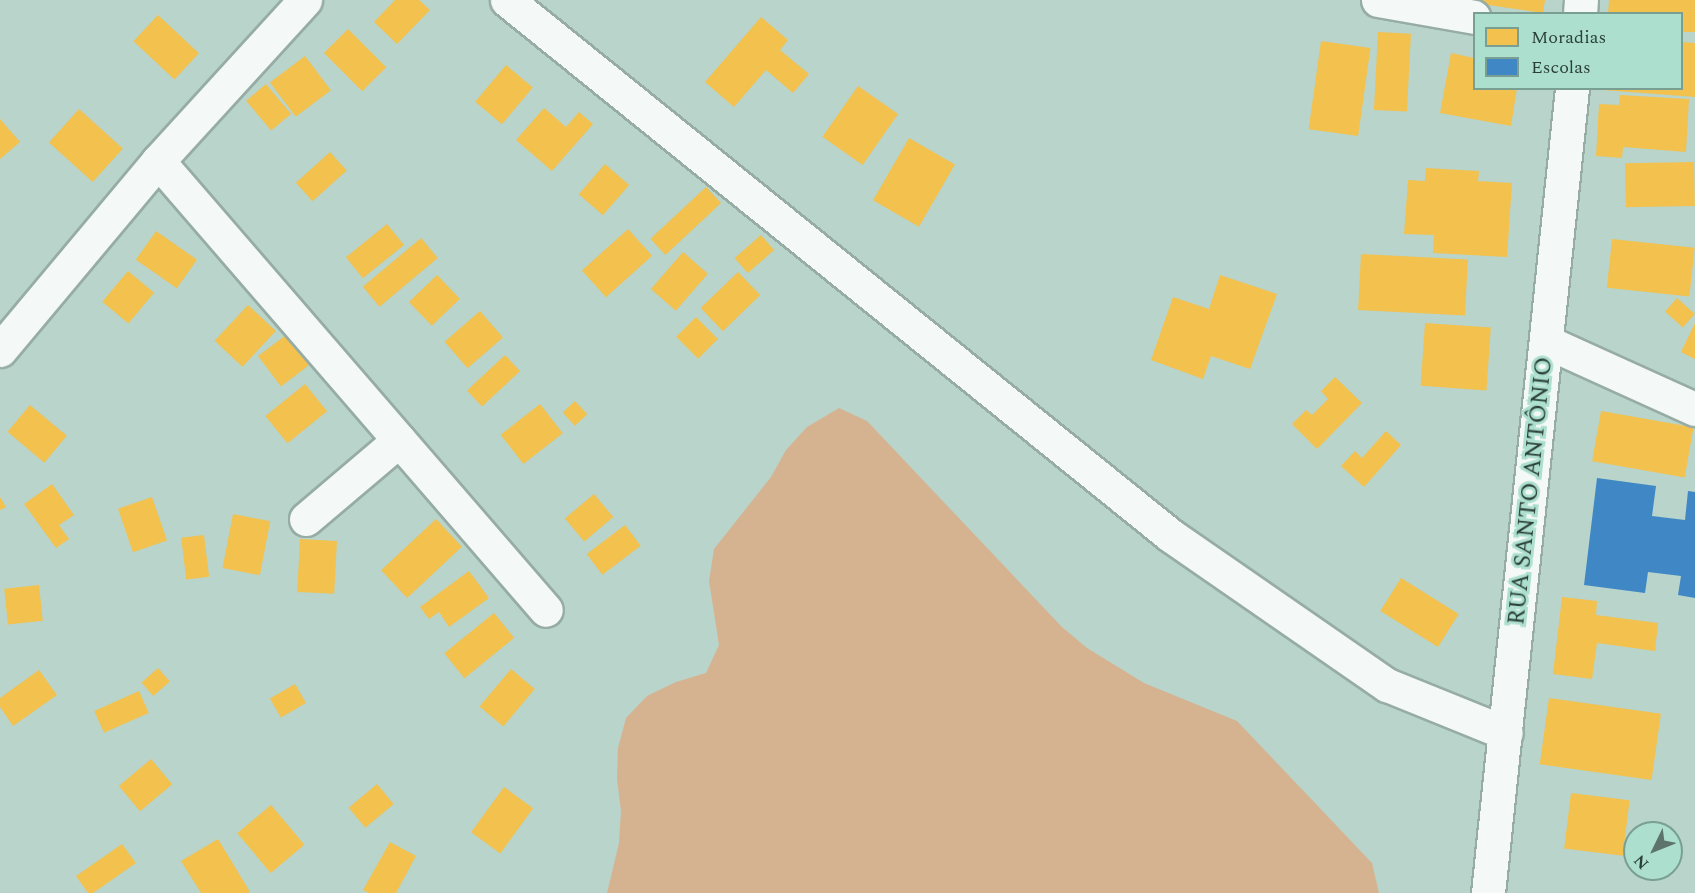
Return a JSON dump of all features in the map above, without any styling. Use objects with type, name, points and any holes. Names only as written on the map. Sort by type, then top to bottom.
[{"type":"street","points":[[0,350],[158,162],[306,0]]},
{"type":"street","points":[[507,0],[1170,535],[1387,685],[1506,733]]},
{"type":"street","points":[[1378,0],[1473,16]]},
{"type":"street","name":"RUA SANTO ANTÔNIO","points":[[1488,893],[1572,90]]},
{"type":"street","points":[[158,162],[546,610]]},
{"type":"street","points":[[1547,342],[1695,409]]},
{"type":"street","points":[[306,519],[399,440]]},
{"type":"shaded area","points":[[839,408],[867,421],[1062,627],[1087,648],[1144,683],[1237,721],[1372,863],[1379,893],[607,893],[619,843],[621,811],[617,779],[618,748],[626,718],[647,696],[676,682],[706,673],[719,645],[709,581],[714,549],[771,477],[786,450],[807,427]]},
{"type":"building: Moradias","points":[[395,0],[419,0],[430,10],[397,44],[374,22]]},
{"type":"building: Moradias","points":[[1454,0],[1545,0],[1543,12]]},
{"type":"building: Moradias","points":[[1609,0],[1695,0],[1695,32],[1683,32],[1683,12],[1608,12]]},
{"type":"building: Moradias","points":[[158,15],[199,53],[174,80],[133,41]]},
{"type":"building: Moradias","points":[[761,17],[788,40],[780,50],[809,74],[793,93],[766,70],[734,107],[705,82]]},
{"type":"building: Moradias","points":[[348,29],[386,67],[362,91],[324,53]]},
{"type":"building: Moradias","points":[[1378,32],[1411,34],[1407,112],[1374,110]]},
{"type":"building: Moradias","points":[[1321,41],[1371,48],[1358,136],[1309,129]]},
{"type":"building: Moradias","points":[[1683,42],[1695,43],[1695,97],[1603,90],[1683,90]]},
{"type":"building: Moradias","points":[[1451,53],[1473,58],[1473,90],[1517,90],[1511,126],[1440,113]]},
{"type":"building: Moradias","points":[[305,56],[331,90],[296,117],[270,82]]},
{"type":"building: Moradias","points":[[506,65],[533,87],[502,124],[475,102]]},
{"type":"building: Moradias","points":[[266,84],[291,114],[271,131],[246,101]]},
{"type":"building: Moradias","points":[[858,86],[898,114],[863,165],[822,137]]},
{"type":"building: Moradias","points":[[1620,95],[1689,99],[1686,152],[1623,147],[1622,158],[1596,156],[1599,104],[1619,105]]},
{"type":"building: Moradias","points":[[544,108],[566,127],[579,112],[593,124],[552,171],[516,140]]},
{"type":"building: Moradias","points":[[79,109],[123,148],[93,182],[49,142]]},
{"type":"building: Moradias","points":[[0,119],[20,142],[0,159]]},
{"type":"building: Moradias","points":[[909,138],[955,164],[919,227],[873,200]]},
{"type":"building: Moradias","points":[[330,152],[347,171],[313,201],[296,183]]},
{"type":"building: Moradias","points":[[1694,162],[1695,206],[1626,207],[1625,163]]},
{"type":"building: Moradias","points":[[605,164],[629,185],[603,215],[579,194]]},
{"type":"building: Moradias","points":[[1426,168],[1479,171],[1478,181],[1512,183],[1507,257],[1433,253],[1434,235],[1404,234],[1408,180],[1425,181]]},
{"type":"building: Moradias","points":[[706,187],[721,203],[665,255],[650,239]]},
{"type":"building: Moradias","points":[[387,224],[404,245],[363,278],[346,257]]},
{"type":"building: Moradias","points":[[628,229],[652,256],[606,297],[582,270]]},
{"type":"building: Moradias","points":[[156,231],[197,260],[177,288],[136,260]]},
{"type":"building: Moradias","points":[[761,235],[774,250],[748,273],[735,258]]},
{"type":"building: Moradias","points":[[421,238],[438,258],[379,307],[363,287]]},
{"type":"building: Moradias","points":[[1612,239],[1695,248],[1689,296],[1607,288]]},
{"type":"building: Moradias","points":[[683,252],[708,274],[676,311],[651,289]]},
{"type":"building: Moradias","points":[[1361,254],[1468,260],[1465,316],[1358,310]]},
{"type":"building: Moradias","points":[[128,271],[154,293],[128,323],[102,302]]},
{"type":"building: Moradias","points":[[738,272],[760,295],[723,331],[701,308]]},
{"type":"building: Moradias","points":[[437,275],[460,299],[432,326],[409,302]]},
{"type":"building: Moradias","points":[[1220,275],[1277,294],[1250,369],[1211,356],[1203,379],[1151,360],[1173,297],[1209,309]]},
{"type":"building: Moradias","points":[[1677,298],[1695,314],[1683,327],[1665,311]]},
{"type":"building: Moradias","points":[[248,305],[276,331],[242,367],[215,341]]},
{"type":"building: Moradias","points":[[480,311],[503,337],[467,368],[445,342]]},
{"type":"building: Moradias","points":[[696,317],[718,339],[698,359],[676,337]]},
{"type":"building: Moradias","points":[[1425,323],[1491,328],[1486,390],[1421,386]]},
{"type":"building: Moradias","points":[[1695,323],[1695,359],[1681,352]]},
{"type":"building: Moradias","points":[[286,335],[309,365],[281,386],[258,356]]},
{"type":"building: Moradias","points":[[505,355],[520,371],[482,407],[467,390]]},
{"type":"building: Moradias","points":[[1335,377],[1362,403],[1317,449],[1292,424],[1306,410],[1312,415],[1328,399],[1321,391]]},
{"type":"building: Moradias","points":[[305,384],[327,411],[287,443],[265,416]]},
{"type":"building: Moradias","points":[[575,401],[587,414],[575,426],[563,413]]},
{"type":"building: Moradias","points":[[540,404],[563,433],[523,464],[501,435]]},
{"type":"building: Moradias","points":[[30,405],[67,436],[44,463],[8,432]]},
{"type":"building: Moradias","points":[[1601,411],[1694,427],[1685,478],[1592,461]]},
{"type":"building: Moradias","points":[[1386,431],[1401,445],[1364,487],[1341,466],[1355,451],[1362,458]]},
{"type":"building: Moradias","points":[[52,484],[74,515],[59,525],[69,539],[56,548],[24,504]]},
{"type":"building: Moradias","points":[[594,494],[613,517],[584,541],[565,518]]},
{"type":"building: Moradias","points":[[0,497],[6,507],[0,510]]},
{"type":"building: Moradias","points":[[152,497],[167,540],[133,552],[118,509]]},
{"type":"building: Moradias","points":[[233,514],[270,521],[260,575],[223,568]]},
{"type":"building: Moradias","points":[[436,519],[462,547],[407,598],[381,570]]},
{"type":"building: Moradias","points":[[625,525],[641,546],[602,575],[587,554]]},
{"type":"building: Moradias","points":[[204,535],[209,577],[186,579],[181,538]]},
{"type":"building: Moradias","points":[[300,539],[337,541],[334,594],[297,592]]},
{"type":"building: Moradias","points":[[469,571],[489,598],[449,627],[439,612],[429,619],[420,607]]},
{"type":"building: Moradias","points":[[1401,578],[1459,614],[1438,647],[1380,611]]},
{"type":"building: Moradias","points":[[39,585],[43,621],[8,624],[4,589]]},
{"type":"building: Moradias","points":[[1562,597],[1597,601],[1596,615],[1658,623],[1655,651],[1597,643],[1592,679],[1553,674]]},
{"type":"building: Moradias","points":[[494,613],[514,638],[464,678],[444,653]]},
{"type":"building: Moradias","points":[[158,668],[170,682],[153,696],[141,682]]},
{"type":"building: Moradias","points":[[511,669],[535,689],[503,726],[480,707]]},
{"type":"building: Moradias","points":[[39,670],[57,695],[13,726],[0,707],[0,698]]},
{"type":"building: Moradias","points":[[295,684],[306,703],[281,718],[270,698]]},
{"type":"building: Moradias","points":[[139,691],[149,713],[104,733],[94,711]]},
{"type":"building: Moradias","points":[[1549,698],[1661,714],[1652,780],[1540,764]]},
{"type":"building: Moradias","points":[[151,759],[172,784],[140,811],[119,786]]},
{"type":"building: Moradias","points":[[377,784],[394,804],[365,828],[349,808]]},
{"type":"building: Moradias","points":[[504,787],[533,808],[500,853],[471,832]]},
{"type":"building: Moradias","points":[[1571,793],[1630,800],[1627,821],[1623,821],[1623,856],[1564,849]]},
{"type":"building: Moradias","points":[[271,805],[304,845],[271,873],[237,833]]},
{"type":"building: Moradias","points":[[218,839],[250,892],[201,893],[181,861]]},
{"type":"building: Moradias","points":[[390,842],[416,856],[396,893],[369,893],[363,890]]},
{"type":"building: Moradias","points":[[122,844],[136,863],[93,893],[88,893],[76,876]]},
{"type":"building: Escolas","points":[[1597,478],[1656,486],[1652,516],[1685,520],[1688,491],[1695,492],[1695,598],[1678,595],[1681,576],[1648,572],[1645,593],[1584,585]]}]
